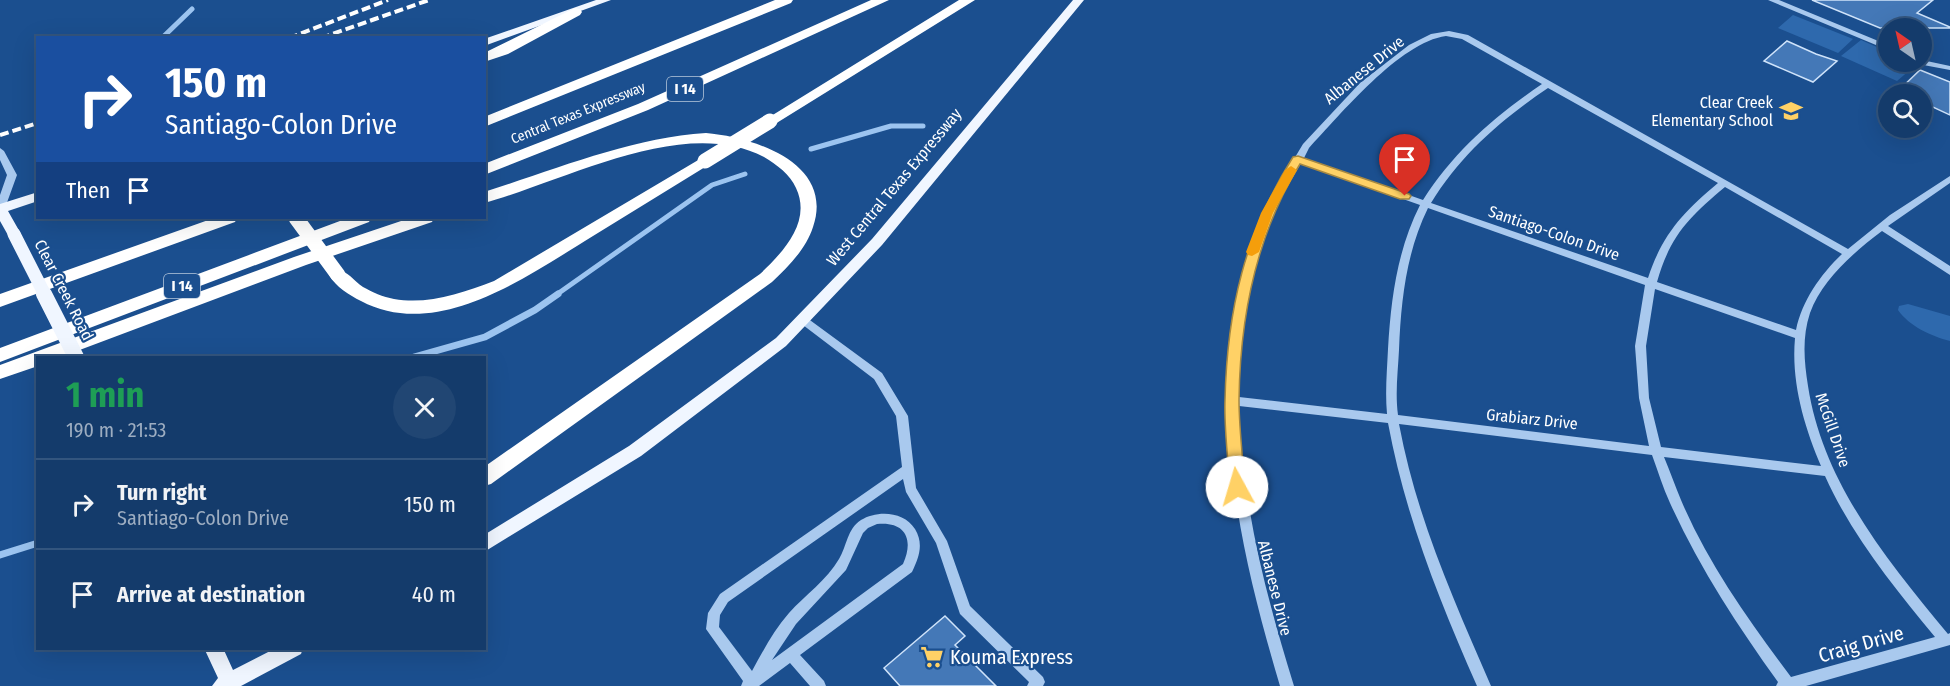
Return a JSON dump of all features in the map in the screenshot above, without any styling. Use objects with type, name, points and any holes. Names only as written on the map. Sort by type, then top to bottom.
[{"type":"highway","points":[[486,121],[543,88],[758,0]]},
{"type":"highway","name":"Central Texas Expressway","points":[[486,121],[786,0]]},
{"type":"highway","name":"Central Texas Expressway","points":[[486,169],[653,102],[882,0]]},
{"type":"highway","points":[[297,219],[338,275],[350,288],[366,298],[388,304],[415,307],[444,304],[474,296],[514,276],[968,0]]},
{"type":"highway","points":[[486,57],[503,51],[575,12]]},
{"type":"highway","points":[[486,197],[635,148],[680,139],[711,137],[750,144],[785,162],[806,193],[808,207],[806,225],[799,242],[786,261],[766,278],[486,477]]},
{"type":"highway","points":[[0,301],[226,219]]},
{"type":"highway","name":"I 14","points":[[0,355],[360,219]]},
{"type":"highway","points":[[44,356],[300,261],[423,219]]},
{"type":"highway","points":[[0,372],[36,359]]},
{"type":"main road","points":[[486,42],[606,0]]},
{"type":"main road","name":"West Central Texas Expressway","points":[[486,544],[635,451],[781,342],[877,242],[1079,0]]},
{"type":"main road","points":[[0,208],[36,197]]},
{"type":"main road","name":"Clear Creek Road","points":[[0,208],[75,356]]},
{"type":"main road","points":[[214,650],[228,685],[290,650]]},
{"type":"street","points":[[1772,0],[1878,44]]},
{"type":"street","name":"Albanese Drive","points":[[1287,686],[1253,574],[1237,487],[1232,402],[1236,330],[1253,249],[1267,213],[1298,159],[1341,104],[1380,71],[1436,35],[1455,34],[1465,37],[1848,253]]},
{"type":"street","points":[[1932,64],[1950,68]]},
{"type":"street","points":[[1484,686],[1442,593],[1410,494],[1393,420],[1394,318],[1400,278],[1426,204],[1473,142],[1508,110],[1548,84]]},
{"type":"street","points":[[0,151],[12,175],[0,208]]},
{"type":"street","name":"Santiago-Colon Drive","points":[[1298,159],[1800,336]]},
{"type":"street","name":"McGill Drive","points":[[1948,639],[1901,587],[1859,526],[1829,472],[1817,445],[1802,396],[1798,351],[1800,336],[1812,298],[1830,272],[1848,253],[1950,179]]},
{"type":"street","points":[[1724,183],[1701,202],[1677,227],[1661,255],[1641,322],[1640,368],[1647,414],[1657,450],[1697,545],[1748,630],[1785,685]]},
{"type":"street","points":[[1882,227],[1950,271]]},
{"type":"street","points":[[803,319],[878,376],[902,416],[910,489],[941,541],[965,610],[1038,682],[1034,686]]},
{"type":"street","name":"Grabiarz Drive","points":[[1232,402],[1269,404],[1829,472]]},
{"type":"street","points":[[750,684],[712,629],[714,613],[724,598],[908,469]]},
{"type":"street","points":[[885,518],[899,520],[908,528],[914,541],[914,554],[908,568],[750,684],[790,621],[843,564],[856,530],[870,521],[885,518]]},
{"type":"street","name":"Craig Drive","points":[[1785,685],[1948,639]]},
{"type":"street","points":[[791,654],[819,686]]},
{"type":"shaded area","points":[[1793,15],[1853,39],[1838,53],[1778,28]]},
{"type":"shaded area","points":[[1861,40],[1878,48],[1878,72],[1908,72],[1897,81],[1841,56]]},
{"type":"shaded area","points":[[1908,304],[1950,316],[1950,341],[1928,333],[1908,321],[1898,310],[1899,306]]},
{"type":"building","points":[[1812,0],[1933,0],[1917,13],[1929,18],[1878,18],[1878,27]]},
{"type":"building","points":[[1932,19],[1950,27],[1932,28]]},
{"type":"building","points":[[1787,41],[1837,61],[1813,82],[1764,61]]},
{"type":"building","points":[[1918,72],[1925,72],[1950,82],[1950,115],[1932,107],[1932,84],[1905,84]]},
{"type":"building","name":"Kouma Express","points":[[945,616],[965,636],[955,645],[996,686],[900,686],[884,668]]},
{"type":"waterway","points":[[164,36],[192,9]]},
{"type":"waterway","points":[[811,149],[891,126],[923,126]]},
{"type":"waterway","points":[[556,295],[712,185],[745,174]]},
{"type":"waterway","points":[[418,356],[485,337],[535,310],[558,294]]},
{"type":"waterway","points":[[0,555],[36,544]]},
{"type":"railway","points":[[294,36],[388,0]]},
{"type":"railway","points":[[327,36],[429,0]]},
{"type":"railway","points":[[0,135],[36,124]]},
{"type":"slow traffic","points":[[1252,252],[1267,213],[1291,170]]},
{"type":"place","name":"Clear Creek Elementary School","points":[[1791,111]]},
{"type":"place","name":"Kouma Express","points":[[932,657]]},
{"type":"route","points":[[1237,487],[1232,438],[1236,330],[1253,249],[1267,213],[1285,179],[1298,159],[1405,196]]}]
